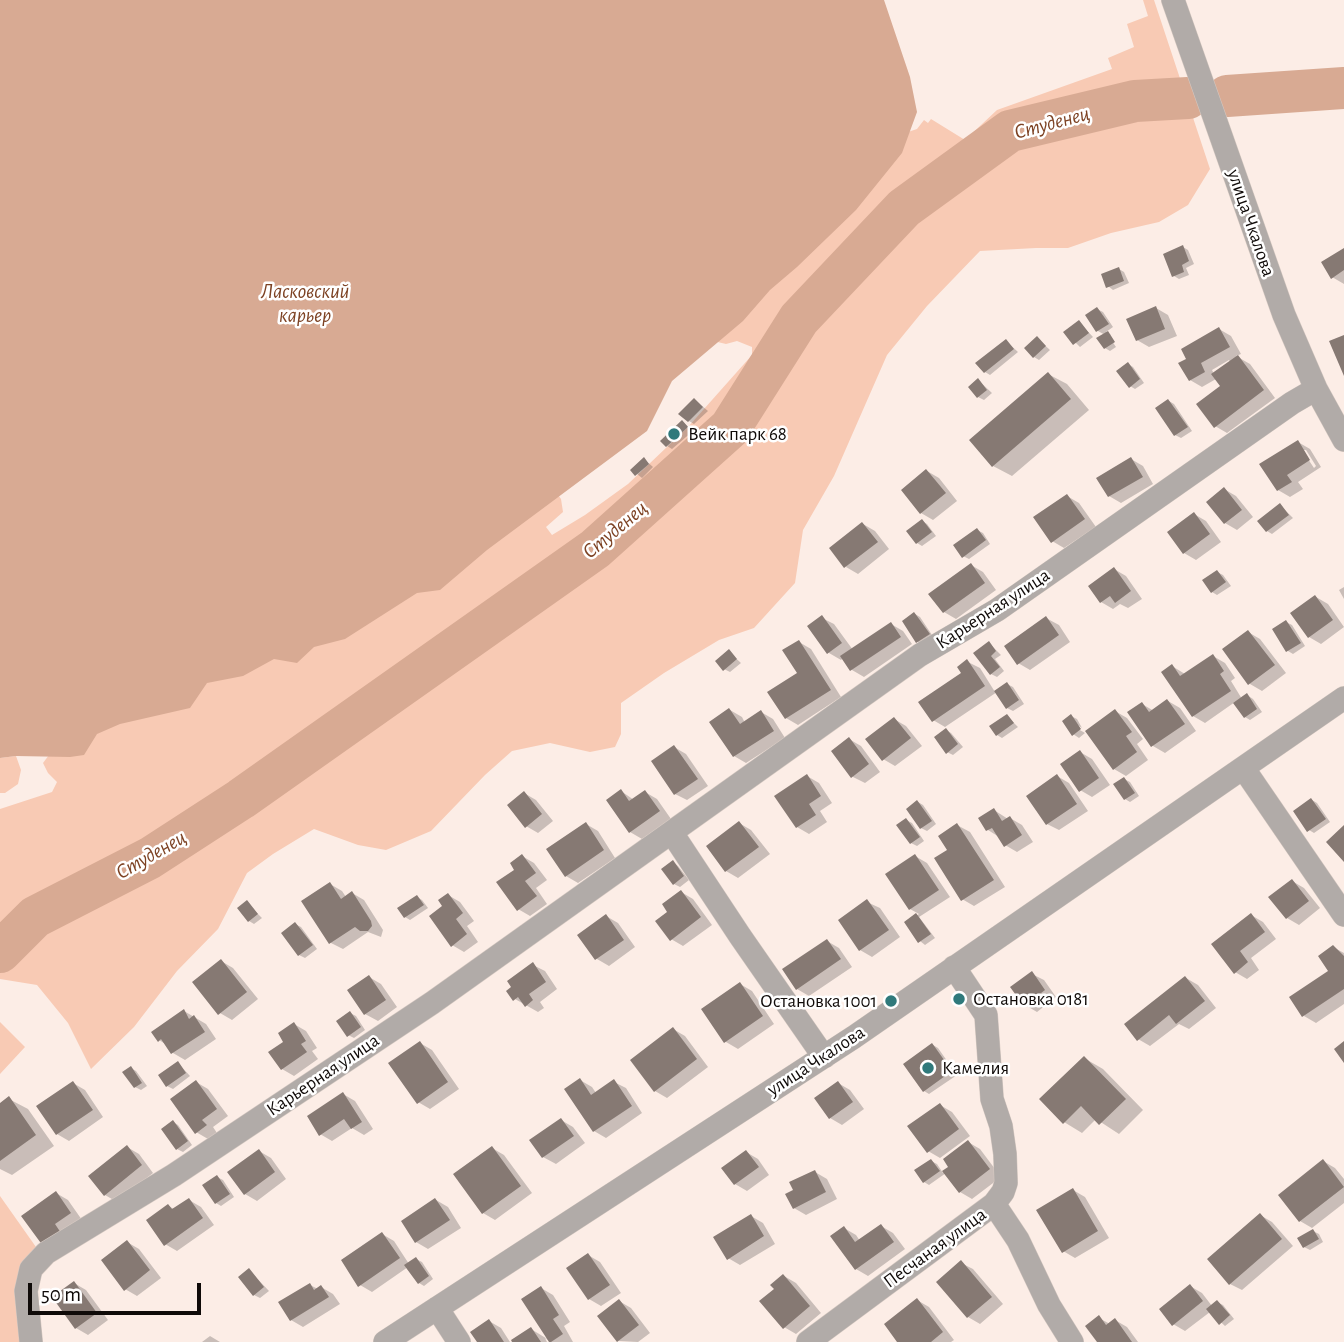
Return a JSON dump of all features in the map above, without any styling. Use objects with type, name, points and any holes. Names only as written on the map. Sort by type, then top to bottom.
[{"type":"street","name":"улица Чкалова","points":[[1173,0],[1266,267],[1316,389],[1344,440]]},
{"type":"street","name":"Карьерная улица","points":[[31,1342],[26,1291],[31,1269],[46,1253],[174,1175],[421,1010],[920,655],[997,610],[1292,403],[1316,389]]},
{"type":"street","name":"улица Чкалова","points":[[385,1342],[927,988],[1344,698]]},
{"type":"street","points":[[1244,769],[1344,915]]},
{"type":"street","points":[[673,833],[824,1057]]},
{"type":"street","name":"Песчаная улица","points":[[808,1342],[995,1204],[1006,1183],[1000,1126],[992,1099],[986,1015],[954,967]]},
{"type":"street","points":[[995,1204],[1018,1240],[1049,1304],[1072,1342]]},
{"type":"street","points":[[437,1308],[459,1342]]},
{"type":"shaded area","points":[[1143,0],[1154,0],[1210,169],[1188,205],[1159,222],[1111,233],[1068,248],[980,251],[927,306],[887,355],[834,476],[803,530],[795,583],[754,628],[719,640],[621,703],[621,734],[615,747],[590,752],[550,743],[512,751],[431,831],[386,850],[358,845],[314,829],[273,854],[247,873],[218,929],[177,971],[134,1027],[91,1069],[68,1023],[37,985],[0,979],[0,809],[52,792],[57,782],[43,763],[49,755],[182,692],[550,484],[561,499],[563,512],[546,527],[552,535],[585,515],[628,484],[688,427],[752,355],[752,347],[737,341],[726,344],[705,339],[902,134],[917,129],[924,120],[928,123],[931,119],[965,140],[997,110],[1112,69],[1108,58],[1134,47],[1127,24],[1148,16]]},
{"type":"shaded area","points":[[16,756],[21,770],[18,784],[5,793],[0,793],[0,758]]},
{"type":"shaded area","points":[[0,1022],[25,1047],[0,1074]]},
{"type":"shaded area","points":[[0,1196],[36,1247],[20,1277],[23,1342],[0,1342]]},
{"type":"water","name":"Ласковский карьер","points":[[0,0],[884,0],[910,77],[917,112],[902,153],[856,210],[770,290],[743,321],[672,381],[647,431],[487,550],[440,590],[417,593],[345,639],[314,647],[297,663],[274,659],[243,676],[207,683],[190,708],[120,724],[97,734],[84,755],[0,758]]},
{"type":"building","points":[[1183,245],[1189,261],[1182,265],[1184,272],[1172,277],[1163,254]]},
{"type":"building","points":[[1344,248],[1344,270],[1331,279],[1321,262]]},
{"type":"building","points":[[1119,267],[1124,281],[1106,288],[1101,274]]},
{"type":"building","points":[[1156,306],[1165,329],[1136,341],[1126,319]]},
{"type":"building","points":[[1097,307],[1109,324],[1096,332],[1085,315]]},
{"type":"building","points":[[1079,320],[1089,333],[1073,345],[1063,332]]},
{"type":"building","points":[[1219,327],[1230,347],[1201,363],[1205,372],[1189,381],[1178,363],[1186,359],[1181,349]]},
{"type":"building","points":[[1108,331],[1115,342],[1104,349],[1096,338]]},
{"type":"building","points":[[1344,335],[1344,376],[1329,341]]},
{"type":"building","points":[[1037,336],[1046,346],[1033,358],[1024,348]]},
{"type":"building","points":[[1006,339],[1014,349],[984,373],[975,363]]},
{"type":"building","points":[[1238,355],[1264,390],[1214,428],[1196,404],[1220,386],[1211,374]]},
{"type":"building","points":[[1128,362],[1140,379],[1129,388],[1116,371]]},
{"type":"building","points":[[1048,372],[1071,399],[992,467],[969,440]]},
{"type":"building","points":[[978,378],[987,390],[977,398],[968,387]]},
{"type":"building","points":[[694,398],[703,407],[688,422],[678,414]]},
{"type":"building","points":[[1168,399],[1188,427],[1174,436],[1155,408]]},
{"type":"building","name":"Вейк парк 68","points":[[682,420],[688,427],[666,447],[660,441]]},
{"type":"building","points":[[1298,440],[1310,460],[1287,475],[1292,482],[1277,491],[1259,464]]},
{"type":"building","points":[[644,457],[649,464],[635,476],[630,470]]},
{"type":"building","points":[[1131,457],[1143,477],[1108,497],[1096,478]]},
{"type":"building","points":[[926,469],[946,493],[920,514],[901,490]]},
{"type":"building","points":[[1224,487],[1242,510],[1224,524],[1206,502]]},
{"type":"building","points":[[1067,494],[1085,519],[1051,543],[1033,517]]},
{"type":"building","points":[[1280,503],[1289,515],[1266,532],[1257,521]]},
{"type":"building","points":[[1194,512],[1210,534],[1183,554],[1167,532]]},
{"type":"building","points":[[922,519],[932,532],[916,544],[906,531]]},
{"type":"building","points":[[862,522],[878,542],[844,568],[829,548]]},
{"type":"building","points":[[977,528],[986,540],[962,558],[953,545]]},
{"type":"building","points":[[971,563],[985,583],[943,613],[928,594]]},
{"type":"building","points":[[1114,567],[1131,591],[1115,603],[1110,596],[1100,603],[1088,586]]},
{"type":"building","points":[[1217,570],[1226,582],[1211,593],[1202,580]]},
{"type":"building","points":[[1315,595],[1333,620],[1308,638],[1290,613]]},
{"type":"building","points":[[914,612],[930,634],[916,643],[902,621]]},
{"type":"building","points":[[822,615],[842,643],[827,654],[807,626]]},
{"type":"building","points":[[1046,616],[1059,635],[1017,665],[1004,646]]},
{"type":"building","points":[[1286,620],[1301,643],[1286,652],[1272,629]]},
{"type":"building","points":[[891,622],[901,637],[850,671],[840,656]]},
{"type":"building","points":[[1248,630],[1275,665],[1248,685],[1222,649]]},
{"type":"building","points":[[799,640],[831,690],[785,719],[767,692],[797,673],[782,650]]},
{"type":"building","points":[[989,641],[996,651],[991,656],[1000,667],[990,675],[973,653]]},
{"type":"building","points":[[729,649],[737,659],[723,671],[715,661]]},
{"type":"building","points":[[1213,654],[1224,671],[1220,674],[1231,691],[1192,717],[1161,672],[1172,664],[1180,676]]},
{"type":"building","points":[[967,659],[985,686],[932,722],[918,702],[961,673],[957,667]]},
{"type":"building","points":[[1007,682],[1019,700],[1006,709],[994,691]]},
{"type":"building","points":[[1247,693],[1257,709],[1244,718],[1233,703]]},
{"type":"building","points":[[1167,699],[1185,724],[1151,747],[1127,712],[1142,702],[1149,712]]},
{"type":"building","points":[[729,708],[740,724],[761,710],[774,731],[733,757],[709,722]]},
{"type":"building","points":[[1115,709],[1132,732],[1126,736],[1137,752],[1113,770],[1085,731]]},
{"type":"building","points":[[1007,714],[1014,723],[996,736],[989,726]]},
{"type":"building","points":[[1071,714],[1081,729],[1072,736],[1062,721]]},
{"type":"building","points":[[894,717],[911,738],[882,761],[865,739]]},
{"type":"building","points":[[946,728],[958,744],[946,754],[934,737]]},
{"type":"building","points":[[849,737],[869,764],[851,778],[831,751]]},
{"type":"building","points":[[674,745],[698,779],[674,795],[651,761]]},
{"type":"building","points":[[1080,750],[1099,778],[1079,792],[1060,764]]},
{"type":"building","points":[[807,774],[821,796],[809,804],[816,815],[796,828],[774,796]]},
{"type":"building","points":[[1057,774],[1077,804],[1046,825],[1026,796]]},
{"type":"building","points":[[1124,777],[1135,793],[1124,800],[1113,784]]},
{"type":"building","points":[[621,789],[629,801],[645,790],[660,811],[629,833],[606,800]]},
{"type":"building","points":[[524,791],[542,814],[525,828],[507,805]]},
{"type":"building","points":[[1311,798],[1326,819],[1307,832],[1293,811]]},
{"type":"building","points":[[917,800],[932,821],[920,829],[906,809]]},
{"type":"building","points":[[994,808],[1002,821],[1010,816],[1022,835],[1004,847],[992,828],[986,831],[978,818]]},
{"type":"building","points":[[906,818],[920,837],[910,844],[896,825]]},
{"type":"building","points":[[739,821],[759,847],[725,872],[706,846]]},
{"type":"building","points":[[586,822],[604,850],[565,877],[546,849]]},
{"type":"building","points":[[957,823],[994,880],[961,901],[934,858],[947,850],[938,836]]},
{"type":"building","points":[[1344,825],[1344,862],[1326,842]]},
{"type":"building","points":[[522,854],[536,873],[525,881],[537,896],[517,911],[496,882],[514,870],[510,863]]},
{"type":"building","points":[[915,854],[939,890],[909,910],[885,874]]},
{"type":"building","points":[[673,860],[684,876],[673,885],[661,869]]},
{"type":"building","points":[[1292,879],[1309,901],[1286,919],[1268,897]]},
{"type":"building","points":[[330,882],[341,899],[352,891],[372,926],[368,931],[360,931],[355,927],[329,944],[301,901]]},
{"type":"building","points":[[681,890],[701,917],[670,941],[655,921],[667,912],[662,904]]},
{"type":"building","points":[[448,893],[463,913],[456,919],[467,934],[451,947],[429,916],[442,906],[438,900]]},
{"type":"building","points":[[417,895],[424,905],[404,918],[397,908]]},
{"type":"building","points":[[867,899],[889,930],[859,951],[838,920]]},
{"type":"building","points":[[247,900],[258,914],[248,922],[237,908]]},
{"type":"building","points":[[916,913],[931,934],[918,943],[904,922]]},
{"type":"building","points":[[1251,913],[1265,932],[1240,951],[1248,962],[1234,974],[1211,944]]},
{"type":"building","points":[[606,914],[624,940],[595,960],[577,935]]},
{"type":"building","points":[[295,922],[313,945],[298,956],[281,933]]},
{"type":"building","points":[[827,939],[841,959],[796,990],[782,969]]},
{"type":"building","points":[[1333,945],[1344,956],[1344,989],[1302,1017],[1289,997],[1328,971],[1318,956]]},
{"type":"building","points":[[221,959],[247,992],[218,1015],[192,982]]},
{"type":"building","points":[[533,962],[546,982],[529,994],[533,1000],[525,1007],[518,997],[513,1001],[506,991],[511,987],[507,981]]},
{"type":"building","points":[[1032,971],[1045,990],[1024,1006],[1010,987]]},
{"type":"building","points":[[369,975],[386,1000],[364,1015],[347,990]]},
{"type":"building","points":[[1185,976],[1205,1001],[1176,1024],[1169,1015],[1137,1041],[1124,1024]]},
{"type":"building","points":[[740,982],[763,1016],[724,1043],[701,1009]]},
{"type":"building","points":[[184,1009],[189,1019],[194,1015],[205,1032],[171,1054],[161,1039],[158,1042],[151,1032]]},
{"type":"building","points":[[350,1011],[361,1027],[347,1037],[336,1021]]},
{"type":"building","points":[[294,1022],[306,1041],[301,1044],[307,1052],[281,1070],[268,1052],[283,1042],[278,1033]]},
{"type":"building","points":[[673,1027],[697,1059],[654,1092],[630,1060]]},
{"type":"building","points":[[420,1041],[448,1082],[417,1104],[388,1063]]},
{"type":"building","points":[[1344,1041],[1344,1063],[1334,1049]]},
{"type":"building","name":"Камелия","points":[[932,1043],[952,1071],[923,1092],[903,1064]]},
{"type":"building","points":[[1084,1056],[1126,1099],[1099,1125],[1081,1106],[1063,1124],[1039,1099]]},
{"type":"building","points":[[178,1061],[186,1073],[166,1087],[158,1075]]},
{"type":"building","points":[[131,1066],[142,1083],[134,1088],[122,1072]]},
{"type":"building","points":[[580,1078],[591,1095],[614,1079],[632,1106],[593,1132],[564,1089]]},
{"type":"building","points":[[196,1080],[217,1109],[202,1120],[207,1125],[195,1134],[170,1099]]},
{"type":"building","points":[[73,1081],[93,1110],[56,1135],[36,1106]]},
{"type":"building","points":[[838,1081],[853,1102],[829,1119],[814,1098]]},
{"type":"building","points":[[343,1092],[362,1122],[351,1129],[344,1119],[319,1136],[307,1116]]},
{"type":"building","points":[[9,1096],[36,1135],[0,1161],[0,1103]]},
{"type":"building","points":[[940,1103],[959,1129],[927,1153],[907,1126]]},
{"type":"building","points":[[561,1118],[574,1136],[542,1158],[529,1140]]},
{"type":"building","points":[[173,1120],[188,1141],[176,1150],[161,1129]]},
{"type":"building","points":[[968,1140],[990,1169],[959,1193],[942,1171],[948,1167],[943,1159]]},
{"type":"building","points":[[127,1145],[142,1165],[104,1196],[88,1176]]},
{"type":"building","points":[[492,1146],[521,1186],[482,1214],[453,1174]]},
{"type":"building","points":[[259,1149],[275,1172],[244,1195],[227,1172]]},
{"type":"building","points":[[746,1150],[759,1167],[734,1185],[721,1168]]},
{"type":"building","points":[[931,1159],[940,1171],[923,1183],[914,1170]]},
{"type":"building","points":[[1323,1159],[1344,1187],[1299,1222],[1278,1195]]},
{"type":"building","points":[[815,1170],[826,1192],[793,1209],[785,1194],[793,1190],[789,1182]]},
{"type":"building","points":[[217,1175],[230,1194],[215,1204],[202,1185]]},
{"type":"building","points":[[1073,1188],[1098,1231],[1062,1253],[1036,1210]]},
{"type":"building","points":[[56,1191],[71,1213],[55,1224],[61,1233],[43,1246],[21,1216]]},
{"type":"building","points":[[189,1198],[203,1218],[164,1246],[146,1220],[168,1204],[172,1209]]},
{"type":"building","points":[[435,1198],[450,1220],[415,1243],[401,1221]]},
{"type":"building","points":[[1260,1213],[1282,1239],[1229,1285],[1207,1259]]},
{"type":"building","points":[[751,1214],[764,1236],[727,1260],[713,1237]]},
{"type":"building","points":[[881,1224],[894,1242],[855,1270],[830,1236],[844,1226],[855,1242]]},
{"type":"building","points":[[1313,1229],[1319,1239],[1303,1248],[1297,1238]]},
{"type":"building","points":[[382,1232],[400,1258],[358,1287],[341,1260]]},
{"type":"building","points":[[127,1240],[150,1270],[124,1291],[101,1260]]},
{"type":"building","points":[[588,1253],[610,1285],[588,1300],[566,1268]]},
{"type":"building","points":[[416,1257],[429,1276],[418,1284],[404,1265]]},
{"type":"building","points":[[961,1260],[992,1297],[967,1318],[936,1282]]},
{"type":"building","points":[[249,1268],[264,1287],[253,1296],[238,1277]]},
{"type":"building","points":[[783,1274],[810,1306],[783,1329],[759,1301],[774,1289],[770,1285]]},
{"type":"building","points":[[74,1281],[97,1313],[75,1329],[52,1297]]},
{"type":"building","points":[[310,1283],[314,1290],[321,1285],[329,1297],[290,1321],[278,1302]]},
{"type":"building","points":[[1190,1284],[1203,1301],[1172,1326],[1159,1309]]},
{"type":"building","points":[[541,1286],[559,1315],[553,1319],[563,1334],[551,1342],[521,1299]]},
{"type":"building","points":[[917,1298],[943,1332],[931,1342],[897,1342],[884,1324]]},
{"type":"building","points":[[619,1299],[639,1325],[617,1342],[597,1316]]},
{"type":"building","points":[[1217,1300],[1230,1315],[1219,1325],[1206,1309]]},
{"type":"building","points":[[1099,1315],[1106,1325],[1115,1318],[1132,1342],[1097,1342],[1085,1326]]},
{"type":"building","points":[[489,1319],[504,1342],[477,1342],[470,1332]]},
{"type":"building","points":[[531,1327],[541,1342],[512,1342],[511,1340]]},
{"type":"waterway","name":"Студенец","points":[[1227,96],[1344,88]]},
{"type":"waterway","name":"Студенец","points":[[0,952],[35,917],[150,858],[241,799],[595,549],[730,428],[799,319],[904,208],[1010,131],[1135,101],[1188,98]]},
{"type":"place","name":"Вейк парк 68","points":[[674,434]]},
{"type":"place","name":"Остановка 0181","points":[[959,999]]},
{"type":"place","name":"Остановка 1001","points":[[891,1001]]},
{"type":"place","name":"Камелия","points":[[928,1068]]}]
